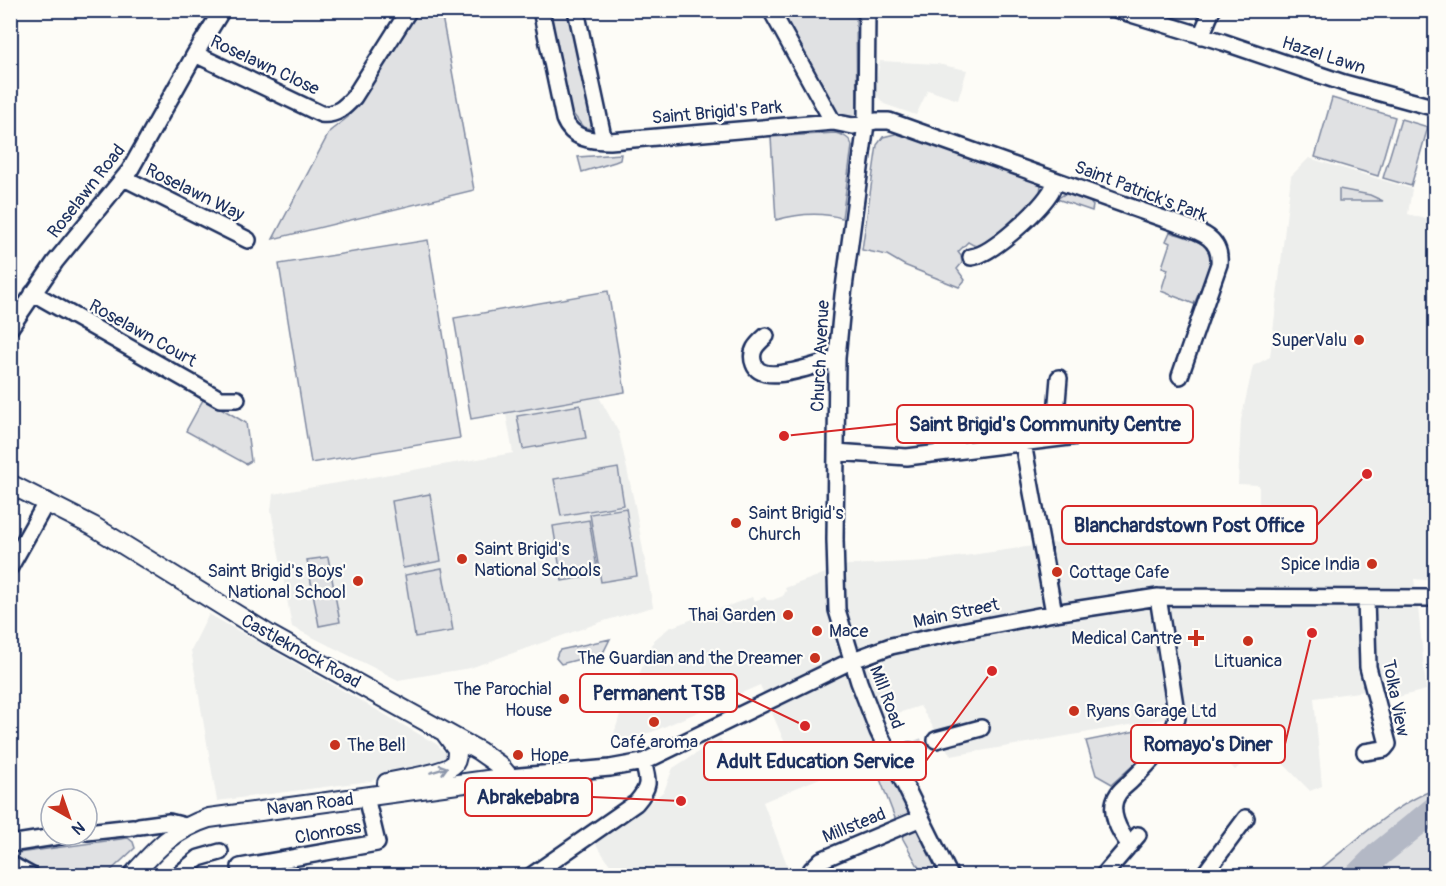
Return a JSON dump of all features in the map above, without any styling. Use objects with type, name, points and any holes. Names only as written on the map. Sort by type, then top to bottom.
[{"type":"main road","name":"Castleknock Road","points":[[10,483],[101,531],[268,634],[485,754],[508,777]]},
{"type":"main road","name":"Castleknock Road","points":[[366,797],[386,783],[438,771],[453,765],[456,761],[457,749],[438,727]]},
{"type":"main road","name":"Navan Road","points":[[132,876],[164,842],[185,826],[216,817],[508,777]]},
{"type":"street","name":"Roselawn Road","points":[[10,328],[55,262],[124,178],[222,10]]},
{"type":"street","name":"Roselawn Close","points":[[195,54],[321,114],[333,114],[354,97],[409,10]]},
{"type":"street","name":"Saint Brigid's Park","points":[[541,10],[567,125],[583,139],[603,141],[833,122],[853,126],[866,124]]},
{"type":"street","points":[[576,10],[603,141]]},
{"type":"street","points":[[771,10],[833,122]]},
{"type":"street","points":[[866,124],[867,10]]},
{"type":"street","name":"Hazel Lawn","points":[[1118,10],[1344,83],[1436,108]]},
{"type":"street","points":[[1201,36],[1212,10]]},
{"type":"street","name":"Saint Patrick's Park","points":[[866,124],[880,120],[889,121],[1211,239],[1217,245],[1220,255],[1219,264],[1180,376]]},
{"type":"street","name":"Church Avenue","points":[[853,660],[838,617],[836,603],[837,359],[843,295],[866,124]]},
{"type":"street","name":"Roselawn Way","points":[[124,178],[248,240]]},
{"type":"street","name":"Saint Patrick's Park","points":[[971,257],[983,255],[991,250],[1028,217],[1050,194],[1055,180]]},
{"type":"street","name":"Roselawn Court","points":[[33,293],[220,399],[237,399]]},
{"type":"street","points":[[766,336],[756,345],[753,354],[753,363],[756,369],[763,374],[779,374],[837,359]]},
{"type":"street","points":[[1054,438],[1059,378]]},
{"type":"street","points":[[836,452],[907,457],[1150,428]]},
{"type":"street","points":[[1023,443],[1054,613]]},
{"type":"street","points":[[10,567],[47,501]]},
{"type":"street","points":[[1103,876],[1134,840],[1118,829],[1114,804],[1118,794],[1151,760],[1171,734],[1177,718],[1158,597]]},
{"type":"street","name":"Main Street","points":[[508,777],[610,768],[643,762],[853,660],[891,646],[1054,613],[1158,597],[1436,598]]},
{"type":"street","name":"Tolka View","points":[[1365,752],[1384,749],[1388,744],[1368,667],[1366,598]]},
{"type":"street","name":"Mill Road","points":[[853,660],[862,692],[892,760],[950,876]]},
{"type":"street","points":[[936,740],[981,728]]},
{"type":"street","points":[[892,760],[910,751]]},
{"type":"street","points":[[531,876],[636,803],[647,787],[648,778],[643,762]]},
{"type":"street","name":"Clonross","points":[[240,867],[377,843],[366,797]]},
{"type":"street","name":"Millstead","points":[[811,876],[811,870],[821,860],[921,818]]},
{"type":"street","points":[[1203,876],[1246,818]]},
{"type":"street","points":[[99,831],[169,822],[185,826]]},
{"type":"street","points":[[10,844],[39,839]]},
{"type":"street","points":[[177,876],[199,858],[220,852]]},
{"type":"street","points":[[10,864],[32,876]]},
{"type":"shaded area","points":[[418,11],[441,11],[474,190],[273,239],[330,131],[348,117]]},
{"type":"shaded area","points":[[548,11],[572,11],[596,130],[583,127],[574,115],[570,116]]},
{"type":"shaded area","points":[[778,11],[856,11],[857,117],[853,119],[840,116],[835,112]]},
{"type":"shaded area","points":[[880,61],[937,64],[967,70],[958,100],[928,90],[916,115],[884,104],[874,92]]},
{"type":"shaded area","points":[[1332,98],[1395,117],[1378,176],[1315,157]]},
{"type":"shaded area","points":[[1401,119],[1428,127],[1411,186],[1383,178]]},
{"type":"shaded area","points":[[835,133],[846,137],[852,146],[842,218],[809,214],[776,220],[771,137]]},
{"type":"shaded area","points":[[899,133],[1041,184],[1040,194],[994,238],[979,246],[968,242],[958,252],[962,263],[957,269],[965,280],[959,287],[904,265],[887,255],[862,250],[877,145],[883,137]]},
{"type":"shaded area","points":[[621,154],[620,160],[582,172],[578,157]]},
{"type":"shaded area","points":[[1309,158],[1412,189],[1408,214],[1436,222],[1435,581],[1414,579],[1426,690],[1386,700],[1372,699],[1366,691],[1314,698],[1322,786],[1310,791],[1263,743],[1235,770],[1224,758],[1213,724],[1190,729],[1187,715],[951,756],[920,706],[867,723],[881,752],[763,802],[791,875],[617,875],[595,843],[633,817],[664,791],[673,768],[720,738],[738,773],[790,755],[760,685],[652,732],[627,738],[613,737],[622,708],[627,702],[654,640],[669,628],[752,597],[754,601],[765,597],[767,600],[773,600],[783,596],[785,588],[848,565],[929,561],[1259,514],[1259,485],[1238,484],[1241,420],[1253,366],[1270,357],[1291,176]]},
{"type":"shaded area","points":[[1339,189],[1370,195],[1383,201],[1339,201]]},
{"type":"shaded area","points":[[1068,194],[1090,202],[1093,206],[1092,211],[1057,199]]},
{"type":"shaded area","points":[[1170,232],[1198,241],[1209,250],[1207,274],[1194,304],[1161,291],[1168,269],[1162,267],[1170,243],[1166,241]]},
{"type":"shaded area","points":[[428,240],[460,438],[311,463],[279,264]]},
{"type":"shaded area","points":[[608,291],[625,392],[471,419],[454,318]]},
{"type":"shaded area","name":"Saint Brigid's National Schools","points":[[599,397],[619,433],[636,510],[653,607],[604,621],[470,668],[398,680],[292,627],[271,510],[273,494],[513,453],[506,414]]},
{"type":"shaded area","points":[[204,398],[246,423],[251,461],[246,464],[186,431]]},
{"type":"shaded area","points":[[580,405],[586,438],[523,449],[517,416]]},
{"type":"shaded area","points":[[618,468],[624,505],[561,516],[554,479]]},
{"type":"shaded area","points":[[430,494],[441,561],[403,568],[392,501]]},
{"type":"shaded area","points":[[626,508],[637,576],[601,582],[590,514]]},
{"type":"shaded area","points":[[589,520],[598,575],[562,581],[553,526]]},
{"type":"shaded area","points":[[328,557],[340,622],[319,626],[307,560]]},
{"type":"shaded area","points":[[442,568],[453,631],[415,637],[405,575]]},
{"type":"shaded area","points":[[209,614],[438,745],[446,754],[443,761],[399,770],[371,781],[217,801],[191,650]]},
{"type":"shaded area","points":[[610,639],[603,653],[561,664],[556,658],[560,650]]},
{"type":"shaded area","points":[[1161,726],[1162,732],[1148,752],[1112,784],[1096,775],[1086,741]]},
{"type":"shaded area","points":[[890,770],[941,875],[923,875],[903,839],[880,779]]},
{"type":"shaded area","points":[[1435,790],[1435,875],[1313,875],[1389,815],[1421,795]]},
{"type":"shaded area","points":[[128,838],[133,842],[135,848],[106,875],[46,875],[16,856],[18,853],[62,847],[99,847],[99,842]]},
{"type":"waterway","points":[[1357,876],[1378,855],[1436,808]]},
{"type":"tunnel","points":[[910,751],[936,740]]},
{"type":"place","name":"SuperValu","points":[[1359,340]]},
{"type":"place","name":"Saint Brigid's Community Centre","points":[[784,436]]},
{"type":"place","name":"Blanchardstown Post Office","points":[[1367,474]]},
{"type":"place","name":"Saint Brigid's Church","points":[[736,523]]},
{"type":"place","name":"Saint Brigid's National Schools","points":[[462,559]]},
{"type":"place","name":"Spice India","points":[[1372,564]]},
{"type":"place","name":"Cottage Cafe","points":[[1057,572]]},
{"type":"place","name":"Saint Brigid's Boys' National School","points":[[358,581]]},
{"type":"place","name":"Thai Garden","points":[[788,615]]},
{"type":"place","name":"Mace","points":[[817,631]]},
{"type":"place","name":"Romayo's Diner","points":[[1312,633]]},
{"type":"place","name":"Medical Cantre","points":[[1196,638]]},
{"type":"place","name":"Lituanica","points":[[1248,641]]},
{"type":"place","name":"The Guardian and the Dreamer","points":[[815,658]]},
{"type":"place","name":"Adult Education Service","points":[[992,671]]},
{"type":"place","name":"The Parochial House","points":[[564,699]]},
{"type":"place","name":"Ryans Garage Ltd","points":[[1074,711]]},
{"type":"place","name":"Café aroma","points":[[654,722]]},
{"type":"place","name":"Permanent TSB","points":[[805,726]]},
{"type":"place","name":"The Bell","points":[[335,745]]},
{"type":"place","name":"Hope","points":[[518,755]]},
{"type":"place","name":"Abrakebabra","points":[[681,801]]}]
